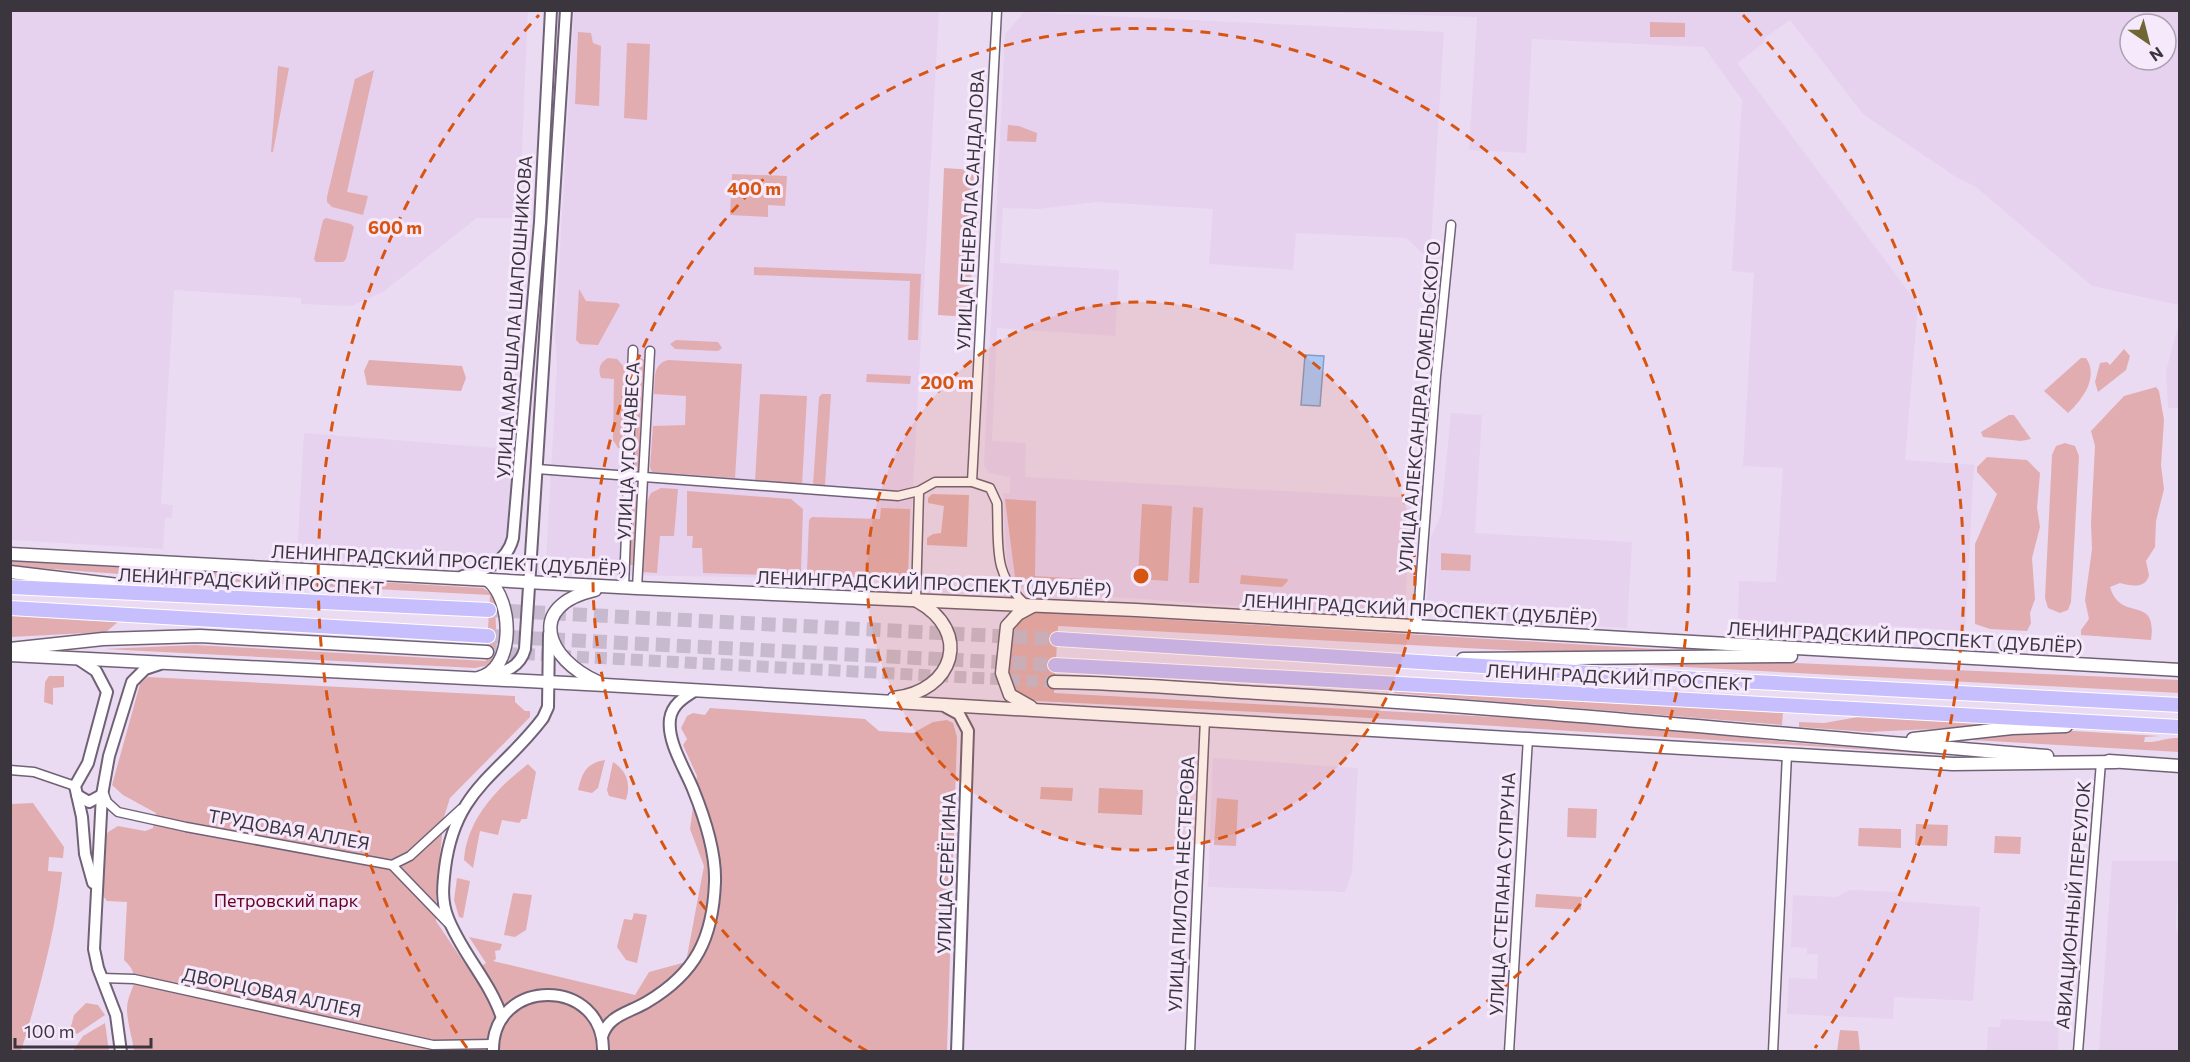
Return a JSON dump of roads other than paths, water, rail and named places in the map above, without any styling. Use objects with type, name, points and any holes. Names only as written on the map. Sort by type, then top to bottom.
[{"type":"main road","name":"ЛЕНИНГРАДСКИЙ ПРОСПЕКТ (ДУБЛЁР)","points":[[10,554],[630,588],[1047,605],[1861,654],[2180,670]]},
{"type":"main road","points":[[10,572],[130,584],[200,597]]},
{"type":"main road","points":[[480,678],[497,668],[506,649],[504,606],[501,594],[488,580]]},
{"type":"main road","name":"ЛЕНИНГРАДСКИЙ ПРОСПЕКТ","points":[[10,587],[489,610]]},
{"type":"main road","points":[[605,685],[579,673],[567,664],[556,650],[549,630],[550,620],[559,605],[572,597],[611,587]]},
{"type":"main road","points":[[869,701],[922,691],[932,685],[945,670],[950,651],[947,630],[937,614],[916,600]]},
{"type":"main road","points":[[1042,711],[1017,701],[1006,688],[1002,673],[1005,634],[1012,619],[1034,605],[1047,605]]},
{"type":"main road","points":[[10,608],[488,636]]},
{"type":"main road","points":[[10,649],[72,642],[200,636],[487,652]]},
{"type":"main road","name":"ЛЕНИНГРАДСКИЙ ПРОСПЕКТ","points":[[1057,639],[1619,675],[2180,705]]},
{"type":"main road","points":[[1397,660],[1707,659],[1861,654]]},
{"type":"main road","points":[[10,655],[696,690],[946,707],[1205,719],[1953,764],[2116,762]]},
{"type":"main road","name":"ЛЕНИНГРАДСКИЙ ПРОСПЕКТ","points":[[1056,664],[2180,727]]},
{"type":"main road","points":[[1054,682],[1464,706],[1795,736],[2180,766]]},
{"type":"main road","points":[[1894,742],[2012,728],[2116,724]]},
{"type":"street","name":"УЛИЦА МАРШАЛА ШАПОШНИКОВА","points":[[442,577],[474,573],[492,566],[508,551],[513,538],[540,222],[551,10]]},
{"type":"street","name":"УЛИЦА МАРШАЛА ШАПОШНИКОВА","points":[[480,678],[507,671],[523,656],[566,10]]},
{"type":"street","name":"УЛИЦА ГЕНЕРАЛА САНДАЛОВА","points":[[972,482],[997,10]]},
{"type":"street","name":"УЛИЦА АЛЕКСАНДРА ГОМЕЛЬСКОГО","points":[[1418,628],[1436,376],[1451,225]]},
{"type":"street","name":"УЛИЦА УГО ЧАВЕСА","points":[[630,588],[628,476],[633,350]]},
{"type":"street","name":"УЛИЦА УГО ЧАВЕСА","points":[[630,588],[643,477],[650,351]]},
{"type":"street","points":[[537,469],[898,496],[920,490],[935,482],[981,483],[993,491],[1003,577],[1009,589],[1025,604]]},
{"type":"street","points":[[916,600],[920,490]]},
{"type":"street","points":[[392,865],[410,856],[462,809],[486,778],[543,718],[548,707],[549,630]]},
{"type":"street","points":[[78,659],[96,671],[107,692],[95,740],[76,791],[85,854],[96,890]]},
{"type":"street","points":[[121,1052],[117,1015],[102,978],[94,949],[103,790],[109,756],[132,682],[145,669],[160,664]]},
{"type":"street","points":[[602,1036],[605,1026],[611,1019],[646,1003],[684,975],[699,954],[709,925],[715,868],[700,806],[673,741],[670,719],[674,707],[682,698],[696,690]]},
{"type":"street","name":"УЛИЦА СЕРЁГИНА","points":[[946,707],[959,714],[968,731],[957,1052]]},
{"type":"street","name":"УЛИЦА ПИЛОТА НЕСТЕРОВА","points":[[1190,1052],[1205,719]]},
{"type":"street","name":"УЛИЦА СТЕПАНА СУПРУНА","points":[[1509,1052],[1528,738]]},
{"type":"street","points":[[1773,1052],[1787,754]]},
{"type":"street","name":"АВИАЦИОННЫЙ ПЕРЕУЛОК","points":[[2078,1052],[2101,762]]},
{"type":"street","points":[[10,770],[34,772],[76,791],[89,802],[98,800],[103,790]]},
{"type":"street","points":[[81,776],[95,775],[103,790]]},
{"type":"street","name":"ТРУДОВАЯ АЛЛЕЯ","points":[[103,790],[107,802],[118,812],[186,827],[392,865],[454,930]]},
{"type":"street","points":[[462,809],[450,840],[442,891],[444,905],[454,930],[495,996],[502,1018]]},
{"type":"street","name":"ДВОРЦОВАЯ АЛЛЕЯ","points":[[102,978],[134,979],[433,1045],[492,1049]]},
{"type":"street","points":[[492,1049],[502,1018],[515,1005],[529,997],[544,994],[559,995],[586,1009],[596,1021],[602,1036],[603,1052]]},
{"type":"street","name":"ДВОРЦОВАЯ АЛЛЕЯ","points":[[433,1045],[444,1052]]},
{"type":"water","points":[[1305,355],[1324,356],[1320,406],[1301,405]]},
{"type":"tunnel","points":[[489,610],[1057,639]]},
{"type":"tunnel","points":[[488,636],[1055,665]]},
{"type":"tunnel","points":[[487,652],[1054,682]]},
{"type":"park label","name":"Петровский парк","points":[[286,900]]}]
